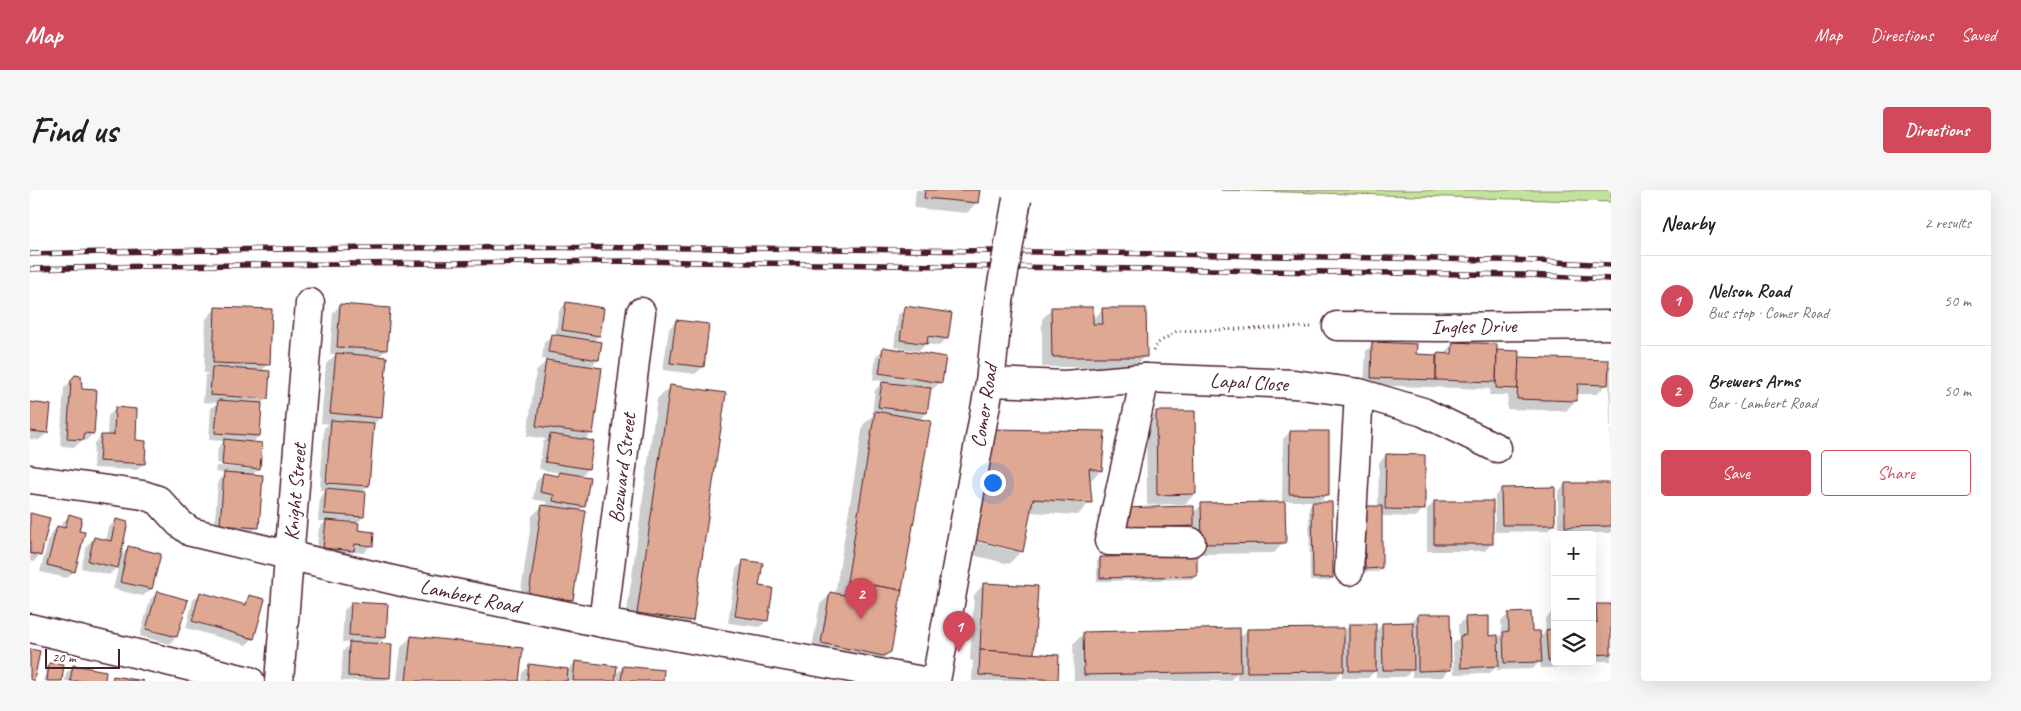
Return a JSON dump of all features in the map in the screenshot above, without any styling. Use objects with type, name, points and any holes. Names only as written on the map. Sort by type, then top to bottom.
[{"type":"street","name":"Comer Road","points":[[936,681],[990,382],[999,301],[1018,195]]},
{"type":"street","name":"Knight Street","points":[[278,681],[310,303]]},
{"type":"street","name":"Bozward Street","points":[[603,624],[641,312]]},
{"type":"street","name":"Ingles Drive","points":[[1337,326],[1611,325]]},
{"type":"street","name":"Lapal Close","points":[[990,382],[1064,385],[1145,378],[1294,384],[1359,393],[1423,412],[1497,448]]},
{"type":"street","points":[[1145,378],[1109,541],[1191,542]]},
{"type":"street","points":[[1349,571],[1359,393]]},
{"type":"street","name":"Lambert Road","points":[[30,479],[143,495],[158,500],[191,532],[410,584],[603,624],[923,681]]},
{"type":"street","points":[[30,628],[250,681]]},
{"type":"path","points":[[1145,378],[1150,357],[1158,343],[1177,331],[1337,326]]},
{"type":"green space","points":[[1221,190],[1611,190],[1611,202]]},
{"type":"building","points":[[925,190],[980,190],[978,203],[924,198]]},
{"type":"building","points":[[566,302],[604,308],[600,336],[562,330]]},
{"type":"building","points":[[340,304],[390,308],[387,350],[337,347]]},
{"type":"building","points":[[905,306],[952,313],[948,339],[928,336],[927,344],[900,340]]},
{"type":"building","points":[[215,307],[272,309],[270,365],[213,363]]},
{"type":"building","points":[[1051,307],[1093,307],[1093,324],[1103,324],[1102,308],[1146,308],[1147,357],[1052,357]]},
{"type":"building","points":[[676,320],[709,324],[704,367],[670,363]]},
{"type":"building","points":[[551,334],[602,342],[599,360],[548,352]]},
{"type":"building","points":[[1372,342],[1417,344],[1416,354],[1436,355],[1436,380],[1371,378]]},
{"type":"building","points":[[1453,342],[1497,344],[1496,382],[1436,380],[1437,353],[1452,354]]},
{"type":"building","points":[[883,347],[946,357],[942,383],[879,373]]},
{"type":"building","points":[[1497,350],[1519,351],[1518,389],[1496,388]]},
{"type":"building","points":[[336,353],[387,357],[382,418],[330,413]]},
{"type":"building","points":[[1519,357],[1609,360],[1608,385],[1578,384],[1577,401],[1517,399]]},
{"type":"building","points":[[546,360],[602,368],[593,434],[536,426]]},
{"type":"building","points":[[212,367],[270,371],[268,399],[210,395]]},
{"type":"building","points":[[75,375],[81,376],[82,389],[97,390],[94,434],[84,433],[84,440],[67,439],[71,380]]},
{"type":"building","points":[[882,382],[931,388],[927,413],[878,407]]},
{"type":"building","points":[[670,385],[726,393],[693,621],[637,613]]},
{"type":"building","points":[[218,400],[262,403],[260,436],[215,433]]},
{"type":"building","points":[[30,402],[51,405],[48,433],[30,431]]},
{"type":"building","points":[[115,407],[137,409],[136,440],[146,441],[145,464],[99,461],[101,435],[114,435]]},
{"type":"building","points":[[875,411],[931,421],[902,590],[847,581]]},
{"type":"building","points":[[1156,411],[1195,411],[1196,494],[1157,495]]},
{"type":"building","points":[[331,420],[374,423],[369,486],[326,483]]},
{"type":"building","points":[[992,429],[1105,431],[1102,471],[1089,468],[1092,503],[1033,499],[1023,552],[975,540]]},
{"type":"building","points":[[1290,431],[1329,431],[1329,495],[1289,494]]},
{"type":"building","points":[[550,434],[594,441],[589,469],[545,462]]},
{"type":"building","points":[[224,439],[262,443],[260,469],[222,465]]},
{"type":"building","points":[[1386,454],[1425,455],[1425,510],[1385,509]]},
{"type":"building","points":[[224,472],[263,475],[259,528],[220,525]]},
{"type":"building","points":[[559,472],[590,477],[585,507],[553,501],[554,495],[540,492],[543,473],[558,476]]},
{"type":"building","points":[[1565,483],[1611,483],[1611,526],[1565,527]]},
{"type":"building","points":[[1555,487],[1555,525],[1502,525],[1501,488]]},
{"type":"building","points":[[326,488],[366,492],[364,517],[324,514]]},
{"type":"building","points":[[1434,501],[1493,501],[1493,544],[1434,544]]},
{"type":"building","points":[[1285,502],[1286,543],[1202,544],[1201,503]]},
{"type":"building","points":[[1312,502],[1332,502],[1333,578],[1313,578]]},
{"type":"building","points":[[542,505],[586,511],[573,600],[529,594]]},
{"type":"building","points":[[1194,506],[1194,526],[1119,528],[1119,508]]},
{"type":"building","points":[[1364,506],[1382,506],[1382,568],[1365,569]]},
{"type":"building","points":[[30,513],[50,518],[41,556],[30,553]]},
{"type":"building","points":[[69,514],[82,518],[79,531],[85,532],[75,572],[47,565],[57,526],[65,528]]},
{"type":"building","points":[[116,519],[128,522],[118,568],[88,561],[94,537],[111,541]]},
{"type":"building","points":[[326,520],[359,523],[358,530],[374,532],[373,546],[355,544],[354,551],[323,548]]},
{"type":"building","points":[[128,546],[161,554],[152,589],[120,582]]},
{"type":"building","points":[[1197,555],[1197,576],[1100,578],[1100,557]]},
{"type":"building","points":[[743,560],[763,563],[759,586],[773,588],[768,621],[735,616]]},
{"type":"building","points":[[847,581],[902,590],[891,652],[883,656],[821,643],[830,592],[844,595]]},
{"type":"building","points":[[983,583],[1038,586],[1034,654],[980,650]]},
{"type":"building","points":[[157,591],[188,600],[177,637],[146,629]]},
{"type":"building","points":[[200,592],[246,605],[249,595],[265,599],[254,639],[192,621]]},
{"type":"building","points":[[351,602],[388,604],[386,638],[349,635]]},
{"type":"building","points":[[1596,604],[1611,604],[1611,654],[1596,655]]},
{"type":"building","points":[[1531,612],[1532,631],[1540,631],[1542,662],[1504,663],[1503,632],[1509,631],[1508,613]]},
{"type":"building","points":[[1418,614],[1450,614],[1451,670],[1418,671]]},
{"type":"building","points":[[1489,616],[1489,636],[1498,635],[1499,666],[1461,668],[1460,636],[1466,635],[1465,617]]},
{"type":"building","points":[[1413,622],[1414,670],[1383,670],[1382,623]]},
{"type":"building","points":[[1349,624],[1376,624],[1376,671],[1349,671]]},
{"type":"building","points":[[1240,628],[1241,672],[1084,675],[1083,632]]},
{"type":"building","points":[[1344,628],[1344,671],[1247,672],[1247,629]]},
{"type":"building","points":[[1551,629],[1551,661],[1548,661],[1546,630]]},
{"type":"building","points":[[411,636],[523,648],[519,681],[406,681]]},
{"type":"building","points":[[349,642],[392,644],[390,678],[348,676]]},
{"type":"building","points":[[30,649],[40,651],[34,681],[30,681]]},
{"type":"building","points":[[980,650],[1059,655],[1058,680],[979,675]]},
{"type":"building","points":[[575,661],[617,666],[615,681],[573,681]]},
{"type":"building","points":[[49,663],[64,664],[62,681],[47,681]]},
{"type":"building","points":[[529,664],[568,669],[567,681],[527,681]]},
{"type":"building","points":[[73,665],[106,671],[105,681],[70,681]]},
{"type":"building","points":[[623,666],[664,670],[663,681],[621,681]]},
{"type":"building","points":[[113,676],[144,681],[112,681]]},
{"type":"railway","points":[[30,254],[407,248],[784,248],[1538,261],[1611,265]]},
{"type":"railway","points":[[30,269],[631,261],[1527,275],[1611,279]]},
{"type":"place","name":"Brewers Arms","points":[[861,619]]},
{"type":"place","name":"Nelson Road","points":[[959,652]]}]
